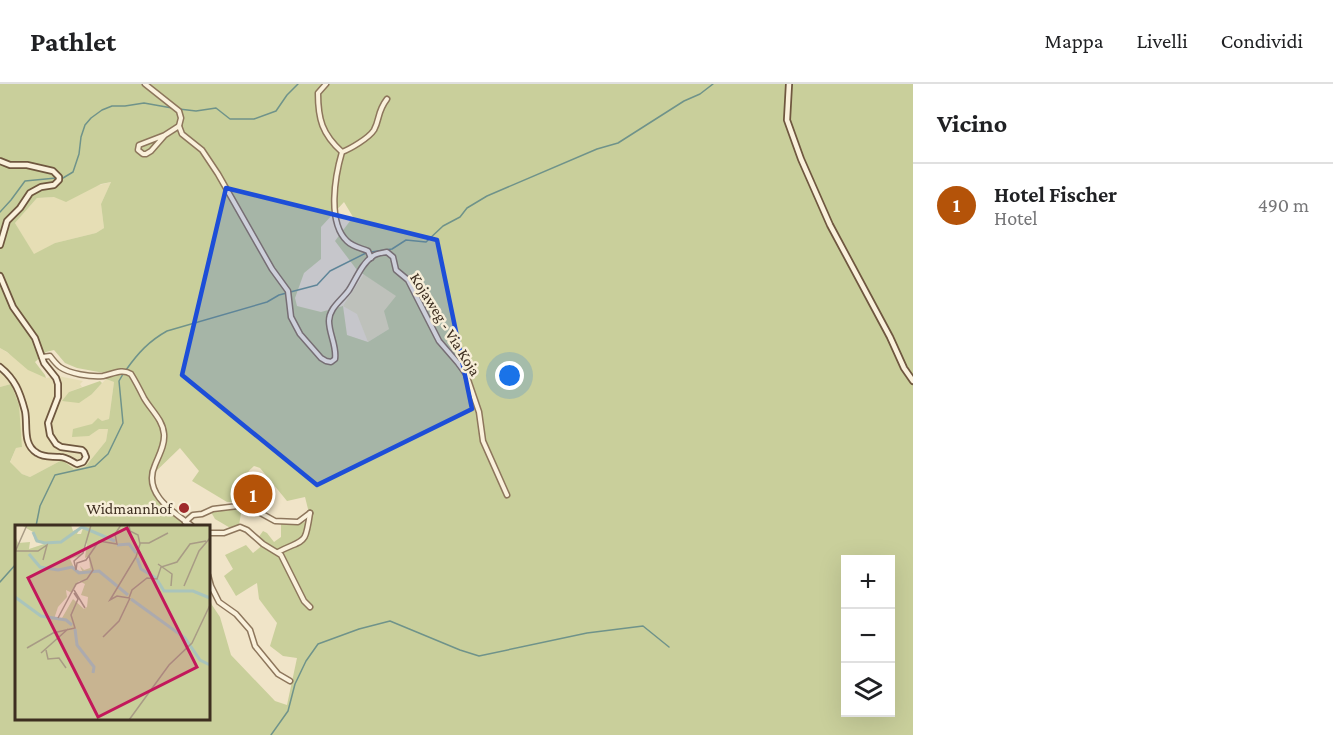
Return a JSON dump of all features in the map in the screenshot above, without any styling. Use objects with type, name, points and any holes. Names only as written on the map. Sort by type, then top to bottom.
[{"type":"street","points":[[144,84],[177,109],[181,118],[179,126],[182,134],[202,150],[213,166],[272,269],[289,293],[291,317],[300,334],[321,358],[331,362],[336,353],[329,323],[330,315],[349,290],[370,254],[348,242],[337,224],[335,183],[337,167],[342,152],[373,131],[380,110],[387,99]]},
{"type":"street","points":[[326,84],[318,93],[321,123],[329,140],[342,152]]},
{"type":"street","points":[[789,84],[787,120],[801,159],[830,225],[890,337],[904,368],[913,381]]},
{"type":"street","points":[[165,135],[146,154],[138,150],[139,145],[165,135],[179,126]]},
{"type":"street","points":[[0,161],[10,165],[27,165],[54,171],[59,177],[54,184],[41,186],[30,193],[7,221],[0,245]]},
{"type":"street","name":"Kojaweg - Via Koja","points":[[370,254],[387,252],[393,258],[396,270],[408,280],[440,342],[466,374],[479,412],[483,441],[507,495]]},
{"type":"street","points":[[0,276],[14,307],[35,338],[44,363],[58,384],[58,397],[48,423],[50,435],[61,447],[84,452],[86,457],[82,462],[77,464],[59,456],[44,456],[30,447],[26,434],[25,413],[15,384],[0,367]]},
{"type":"street","points":[[42,357],[50,356],[62,368],[89,375],[104,376],[125,371],[132,376],[162,424],[163,445],[151,476],[154,488],[166,507],[190,525]]},
{"type":"street","points":[[185,522],[193,515],[213,509],[238,506],[255,510],[276,522],[298,522],[310,513],[307,532],[302,542],[278,552]]},
{"type":"street","points":[[210,532],[224,533],[241,527],[278,552],[304,601],[310,607]]},
{"type":"street","points":[[210,582],[219,602],[236,614],[250,630],[255,646],[278,674],[290,681]]},
{"type":"highlighted area","points":[[226,188],[437,240],[472,409],[317,485],[182,375]]},
{"type":"shaded area","points":[[111,182],[101,204],[104,228],[96,233],[55,243],[34,255],[15,223],[37,198],[54,197]]},
{"type":"shaded area","points":[[364,274],[397,296],[389,329],[368,342],[357,314],[343,306]]},
{"type":"shaded area","points":[[0,348],[46,378],[58,376],[83,381],[80,384],[82,387],[69,392],[92,394],[106,379],[114,382],[109,419],[102,421],[89,436],[99,428],[108,429],[106,441],[85,467],[74,469],[62,460],[30,477],[22,474],[10,463],[16,448],[22,447],[11,384],[0,387]]},
{"type":"green space","points":[[0,84],[913,84],[913,735],[0,735],[0,387],[11,384],[19,405],[22,447],[16,448],[10,462],[22,474],[30,477],[62,460],[74,469],[85,467],[106,441],[108,429],[99,429],[89,436],[72,437],[73,429],[92,424],[98,418],[102,421],[109,419],[114,382],[106,379],[104,373],[77,368],[65,363],[54,350],[46,352],[35,362],[46,378],[28,370],[0,348]],"holes":[[[111,182],[101,204],[104,228],[96,233],[55,243],[34,254],[15,223],[37,198],[54,197],[66,202],[101,184]],[[344,202],[353,217],[335,241],[357,270],[396,296],[384,311],[389,329],[368,342],[347,335],[343,306],[321,312],[297,306],[295,298],[304,273],[321,259],[321,227]]]},
{"type":"green space","points":[[100,381],[102,383],[92,394],[79,403],[62,401],[69,392]]},
{"type":"green space","points":[[242,508],[239,525],[232,529],[215,519],[211,512]]},
{"type":"waterway","points":[[179,109],[196,111],[216,108],[230,119],[254,119],[276,111],[298,84]]},
{"type":"waterway","points":[[371,252],[392,249],[406,240],[426,242],[443,226],[460,217],[467,208],[487,196],[597,149],[618,143],[713,84]]},
{"type":"waterway","points":[[63,178],[73,172],[85,125],[102,110],[112,106],[144,103],[172,108]]},
{"type":"waterway","points":[[0,212],[25,181],[56,178]]},
{"type":"waterway","points":[[126,370],[144,348],[167,331],[317,285],[330,271],[366,253]]},
{"type":"waterway","points":[[36,525],[40,506],[55,475],[95,466],[108,454],[123,423],[119,381],[123,374]]},
{"type":"waterway","points":[[0,582],[15,565]]},
{"type":"waterway","points":[[271,735],[288,711],[295,684],[306,661],[318,644],[359,629],[390,621],[479,656],[587,633],[643,626],[669,647]]},
{"type":"place","name":"Hotel Fischer","points":[[253,494]]},
{"type":"place","name":"Widmannhof","points":[[184,508]]}]
